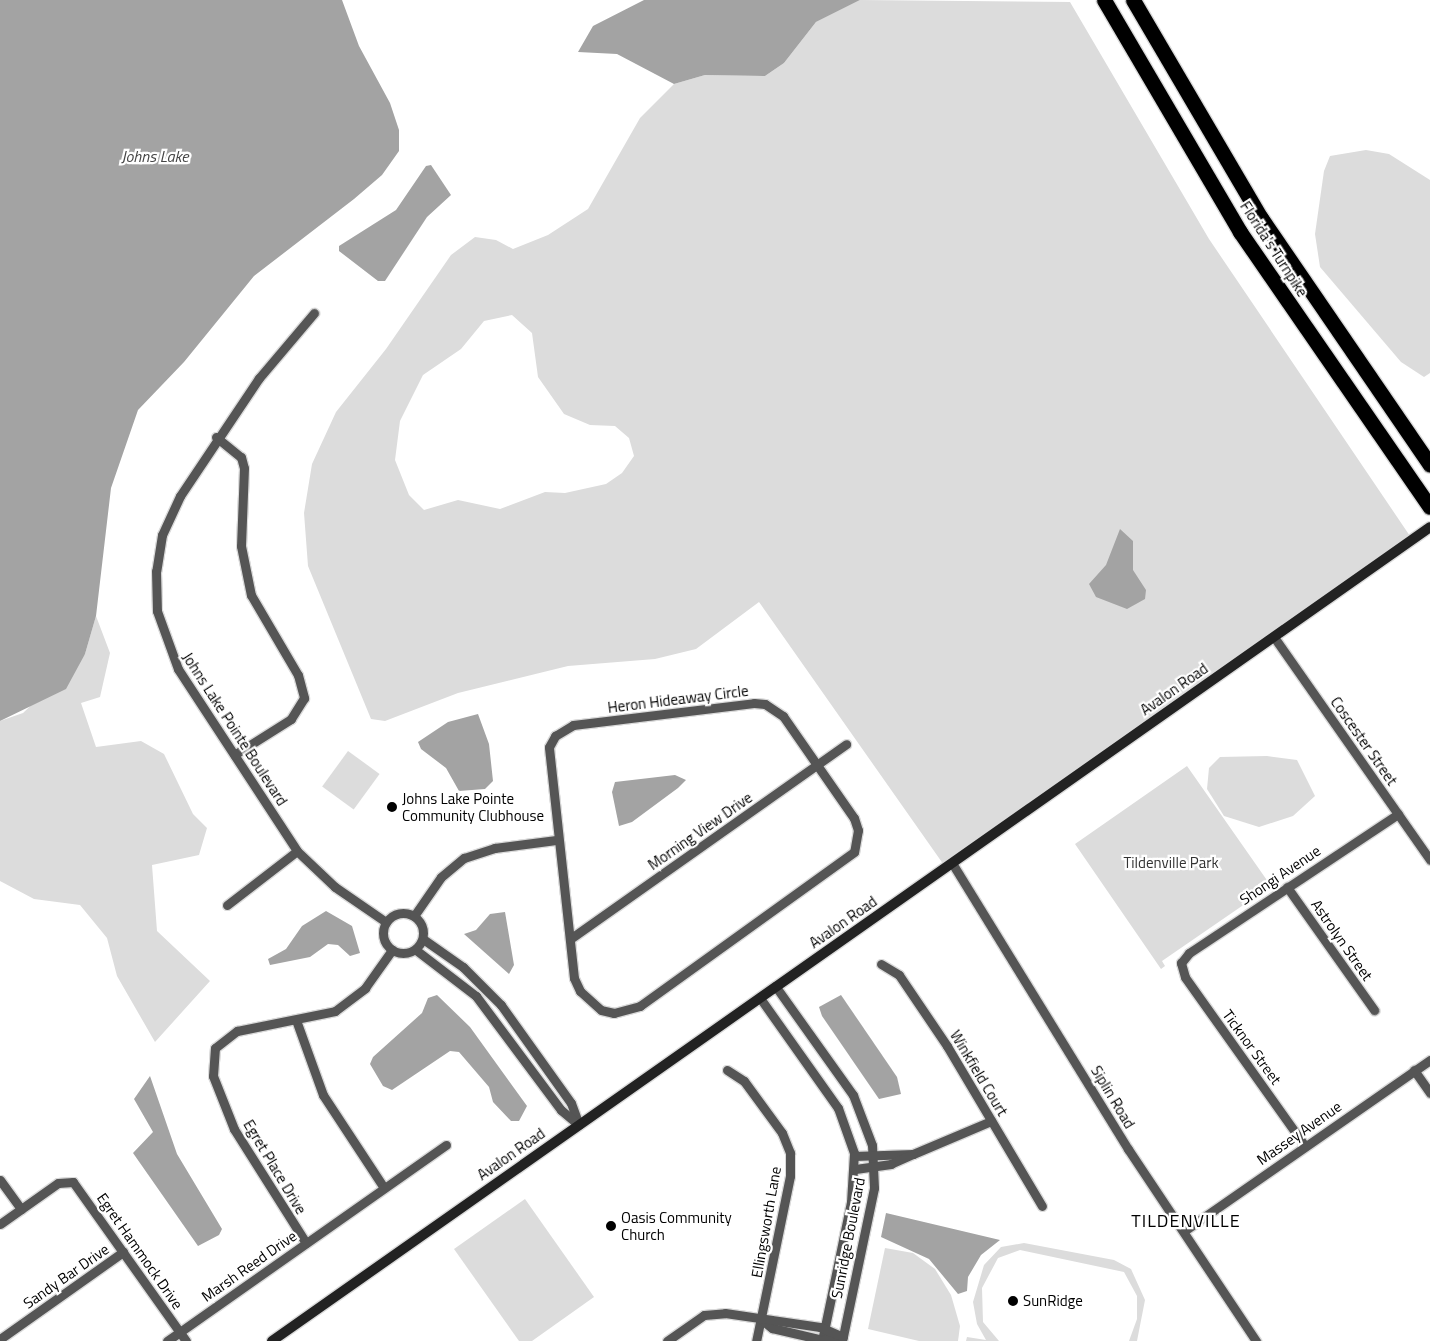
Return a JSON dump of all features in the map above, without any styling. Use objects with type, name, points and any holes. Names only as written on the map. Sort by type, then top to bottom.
[{"type":"highway","name":"Florida's Turnpike","points":[[1104,0],[1240,232],[1428,504]]},
{"type":"highway","name":"Florida's Turnpike","points":[[1133,0],[1261,218],[1430,465]]},
{"type":"main road","name":"Avalon Road","points":[[272,1341],[1430,527]]},
{"type":"street","name":"Johns Lake Pointe Boulevard","points":[[314,313],[216,437],[162,536],[156,571],[157,611],[178,669],[297,851],[335,887],[386,922]]},
{"type":"street","points":[[216,437],[240,457],[244,468],[241,546],[251,595],[298,675],[304,698],[291,719],[234,755]]},
{"type":"street","name":"Coscester Street","points":[[1274,637],[1430,860]]},
{"type":"street","name":"Heron Hideaway Circle","points":[[766,704],[783,716],[854,818],[858,830],[854,852],[664,990],[627,1011],[602,1010],[580,991],[570,939],[557,840],[547,759],[555,736],[573,725],[766,704]]},
{"type":"street","name":"Morning View Drive","points":[[570,939],[846,744]]},
{"type":"street","name":"Shongi Avenue","points":[[1181,963],[1286,887],[1398,814]]},
{"type":"street","points":[[414,916],[441,877],[464,858],[495,848],[557,840]]},
{"type":"street","points":[[227,905],[297,851]]},
{"type":"street","name":"Siplin Road","points":[[952,863],[1128,1149],[1256,1341]]},
{"type":"street","name":"Astrolyn Street","points":[[1286,887],[1374,1010]]},
{"type":"street","points":[[416,950],[423,939],[421,922],[414,916],[399,913],[386,922],[384,939],[392,950],[416,950],[459,980],[509,1035],[561,1110],[579,1125]]},
{"type":"street","points":[[423,939],[486,987],[519,1028],[571,1103],[579,1125]]},
{"type":"street","name":"Egret Place Drive","points":[[306,1243],[238,1136],[211,1062],[215,1048],[237,1031],[335,1011],[350,1002],[392,950]]},
{"type":"street","name":"Ticknor Street","points":[[1181,963],[1185,977],[1305,1146]]},
{"type":"street","name":"Winkfield Court","points":[[881,964],[900,976],[1042,1206]]},
{"type":"street","name":"Sunridge Boulevard","points":[[776,987],[853,1095],[866,1122],[874,1157],[874,1167],[842,1339]]},
{"type":"street","name":"Sunridge Boulevard","points":[[760,998],[838,1108],[854,1156],[855,1169],[823,1341]]},
{"type":"street","points":[[296,1020],[323,1095],[384,1188]]},
{"type":"street","points":[[509,1035],[519,1028]]},
{"type":"street","name":"Massey Avenue","points":[[1184,1231],[1430,1060]]},
{"type":"street","name":"Ellingsworth Lane","points":[[727,1070],[744,1081],[782,1133],[790,1153],[790,1176],[762,1320],[756,1341]]},
{"type":"street","points":[[1414,1070],[1430,1093]]},
{"type":"street","points":[[855,1169],[874,1167],[913,1154],[991,1121]]},
{"type":"street","name":"Marsh Reed Drive","points":[[167,1341],[446,1145]]},
{"type":"street","points":[[854,1156],[874,1157],[913,1154]]},
{"type":"street","points":[[0,1180],[21,1210],[0,1224]]},
{"type":"street","name":"Egret Hammock Drive","points":[[21,1210],[68,1180],[76,1185],[186,1341]]},
{"type":"street","name":"Sandy Bar Drive","points":[[0,1339],[123,1252]]},
{"type":"street","points":[[667,1341],[704,1315],[725,1313],[762,1320],[796,1322],[825,1329],[842,1339]]},
{"type":"street","points":[[762,1320],[772,1328],[823,1341],[842,1339]]},
{"type":"street","points":[[794,1333],[796,1322]]},
{"type":"green space","points":[[860,0],[1070,2],[1209,239],[1412,539],[946,868],[759,602],[696,649],[655,659],[568,666],[458,693],[385,721],[371,719],[308,566],[304,513],[312,464],[336,412],[386,349],[451,255],[475,237],[496,240],[513,249],[548,235],[588,209],[640,118],[674,84],[705,75],[765,76],[784,63],[816,22]],"holes":[[[512,315],[532,333],[538,377],[564,414],[590,425],[615,426],[629,438],[634,456],[622,473],[606,484],[565,493],[545,492],[500,509],[458,500],[424,510],[409,495],[395,460],[400,421],[423,375],[461,349],[484,321]]]},
{"type":"green space","points":[[1366,150],[1389,154],[1430,180],[1430,373],[1424,377],[1401,362],[1320,267],[1315,234],[1324,171],[1330,156]]},
{"type":"green space","points":[[96,616],[110,653],[100,697],[81,703],[96,747],[141,741],[164,754],[193,814],[207,828],[199,855],[152,865],[157,931],[210,981],[155,1042],[117,976],[107,938],[80,905],[34,899],[0,881],[0,721],[23,713],[85,654]]},
{"type":"green space","points":[[348,751],[380,774],[354,810],[322,787]]},
{"type":"green space","points":[[1267,756],[1297,760],[1315,796],[1293,816],[1259,827],[1224,816],[1207,789],[1209,768],[1220,757]]},
{"type":"green space","name":"Tildenville Park","points":[[1187,766],[1271,886],[1162,961],[1165,966],[1161,969],[1075,844]]},
{"type":"green space","points":[[525,1199],[594,1297],[532,1341],[519,1341],[454,1249]]},
{"type":"green space","points":[[1024,1243],[1114,1260],[1131,1269],[1145,1300],[1137,1341],[1129,1341],[1137,1319],[1137,1296],[1124,1272],[1020,1250],[998,1258],[982,1288],[983,1322],[999,1341],[966,1341],[967,1337],[986,1340],[977,1324],[973,1302],[984,1265],[1001,1247]]},
{"type":"green space","points":[[885,1248],[913,1253],[935,1269],[951,1295],[960,1326],[958,1341],[919,1341],[868,1329]]},
{"type":"water","name":"Johns Lake","points":[[0,0],[342,0],[359,46],[390,103],[399,130],[399,151],[382,175],[254,276],[184,362],[138,410],[111,488],[96,616],[85,654],[66,689],[0,721]]},
{"type":"water","points":[[644,0],[860,0],[816,22],[784,63],[765,76],[705,75],[674,84],[617,54],[578,52],[593,26]]},
{"type":"water","points":[[431,165],[451,195],[427,217],[385,281],[378,281],[339,251],[339,246],[396,210],[426,166]]},
{"type":"water","points":[[1120,529],[1133,541],[1133,570],[1146,590],[1145,599],[1127,609],[1096,597],[1089,584],[1106,565]]},
{"type":"water","points":[[478,714],[489,744],[493,781],[485,789],[459,791],[446,768],[421,749],[418,742],[448,722]]},
{"type":"water","points":[[675,775],[686,780],[632,822],[619,826],[612,792],[615,782]]},
{"type":"water","points":[[326,911],[352,926],[360,953],[350,956],[338,945],[328,944],[310,957],[270,965],[268,959],[286,949],[302,926]]},
{"type":"water","points":[[505,912],[514,965],[509,974],[464,934],[476,930],[490,914]]},
{"type":"water","points":[[437,995],[470,1027],[527,1106],[519,1121],[511,1121],[493,1102],[489,1087],[459,1052],[450,1051],[392,1090],[383,1086],[370,1064],[373,1057],[422,1013],[428,998]]},
{"type":"water","points":[[841,995],[897,1077],[901,1094],[879,1099],[822,1016],[819,1007]]},
{"type":"water","points":[[150,1076],[177,1154],[222,1229],[219,1235],[198,1246],[133,1153],[153,1132],[134,1099]]},
{"type":"water","points":[[886,1213],[1000,1240],[981,1255],[968,1277],[967,1291],[958,1294],[929,1259],[881,1237]]},
{"type":"place","name":"Johns Lake Pointe Community Clubhouse","points":[[392,807]]},
{"type":"place","name":"Oasis Community Church","points":[[611,1226]]},
{"type":"place","name":"SunRidge","points":[[1013,1301]]},
{"type":"district","name":"TILDENVILLE","points":[[1186,1221]]}]
